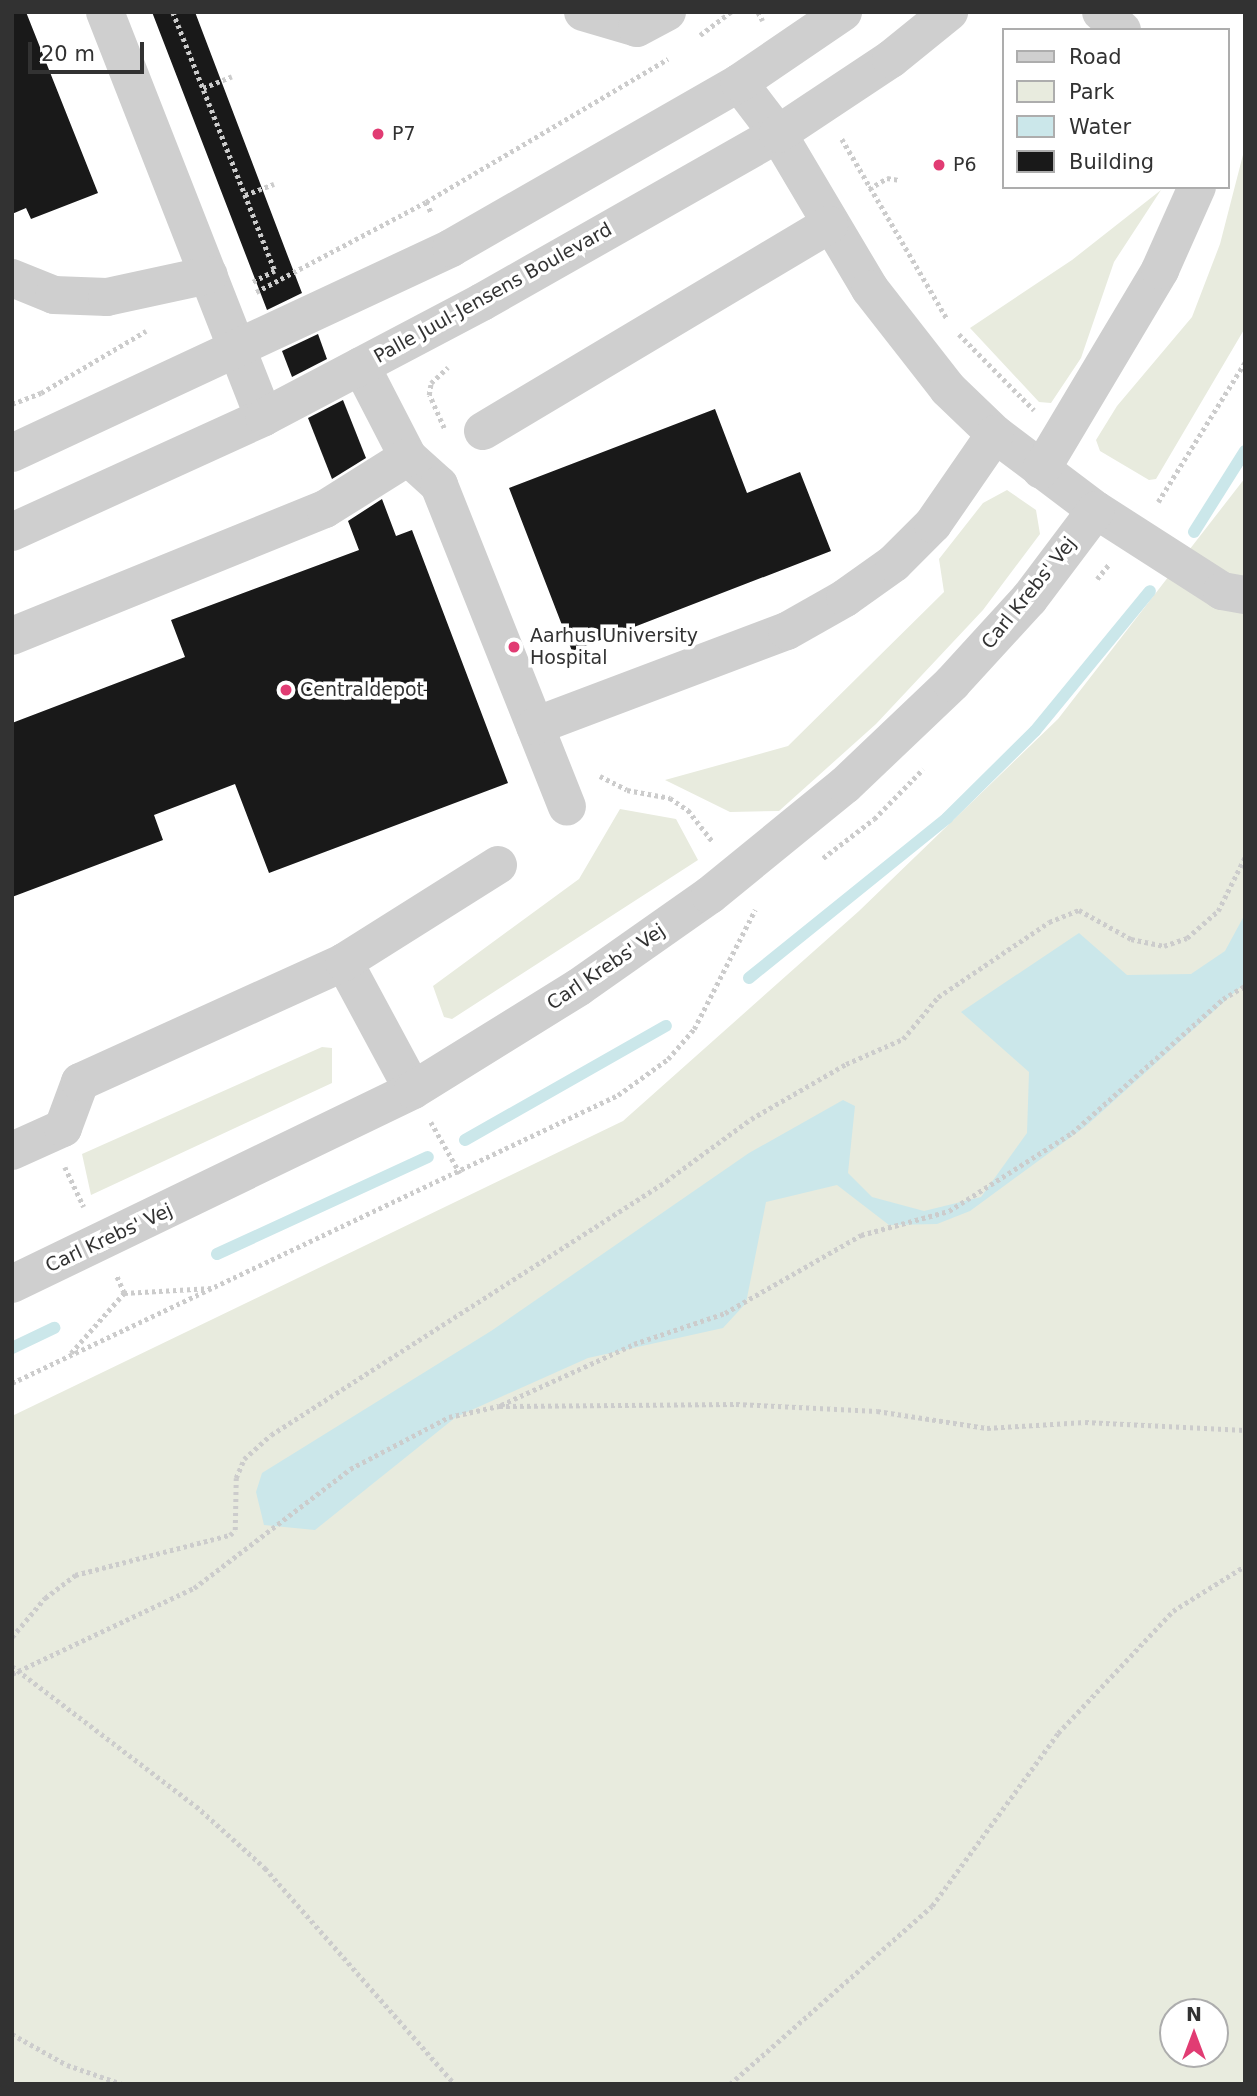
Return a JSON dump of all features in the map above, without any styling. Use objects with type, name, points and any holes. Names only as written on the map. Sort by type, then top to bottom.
[{"type":"street","points":[[105,12],[264,417]]},
{"type":"street","points":[[583,12],[637,28],[674,31]]},
{"type":"street","points":[[12,453],[451,248],[739,83],[785,55],[843,12]]},
{"type":"street","name":"Palle Juul-Jensens Boulevard","points":[[12,532],[264,417],[361,366],[778,134],[949,12]]},
{"type":"street","points":[[1101,12],[1120,28]]},
{"type":"street","points":[[739,83],[778,134],[829,225],[910,344],[995,434],[1133,535],[1222,592],[1245,595]]},
{"type":"street","points":[[1041,470],[1065,435],[1160,270],[1196,189]]},
{"type":"street","points":[[467,435],[829,225]]},
{"type":"street","points":[[12,278],[54,295],[107,297],[216,292]]},
{"type":"street","points":[[361,366],[408,457],[439,485],[567,806]]},
{"type":"street","points":[[536,726],[787,631],[845,598],[894,563],[933,524],[995,434]]},
{"type":"street","points":[[12,636],[325,509],[408,457]]},
{"type":"street","name":"Carl Krebs' Vej","points":[[12,1284],[413,1090],[579,987],[735,874],[845,785],[953,683],[1030,599],[1096,509]]},
{"type":"street","points":[[12,1151],[63,1128],[80,1082],[344,962],[498,865]]},
{"type":"street","points":[[344,962],[413,1090]]},
{"type":"path","points":[[216,292],[426,202],[674,31],[731,12]]},
{"type":"path","points":[[758,12],[785,55]]},
{"type":"path","points":[[203,88],[232,76]]},
{"type":"path","points":[[818,108],[952,327],[995,373],[1065,435]]},
{"type":"path","points":[[869,190],[887,178],[899,180]]},
{"type":"path","points":[[245,195],[274,184]]},
{"type":"path","points":[[426,202],[451,248]]},
{"type":"path","points":[[457,359],[431,383],[429,395],[467,435]]},
{"type":"path","points":[[1146,497],[1156,505],[1245,362]]},
{"type":"path","points":[[591,768],[606,783],[670,798],[688,810],[757,908]]},
{"type":"path","points":[[12,1637],[45,1598],[75,1575],[230,1535],[235,1530],[236,1478],[244,1459],[271,1435],[666,1181],[751,1119],[846,1064],[903,1039],[939,997],[1049,922],[1079,909],[1131,939],[1164,946],[1187,938],[1218,911],[1245,857]]},
{"type":"path","points":[[499,1406],[634,1344],[725,1313],[861,1235],[949,1211],[981,1193],[1072,1133],[1223,999],[1245,986]]},
{"type":"path","points":[[413,1090],[460,1173]]},
{"type":"path","points":[[124,1293],[216,1288]]},
{"type":"path","points":[[455,2084],[265,1868],[196,1806],[14,1670],[194,1588],[350,1469],[449,1417],[499,1406],[736,1404],[877,1411],[987,1428],[1084,1422],[1245,1430]]},
{"type":"path","points":[[730,2084],[932,1906],[1058,1733],[1173,1612],[1245,1566]]},
{"type":"path","points":[[12,2034],[67,2065],[122,2084]]},
{"type":"green space","points":[[1245,147],[1245,328],[1156,479],[1149,480],[1100,451],[1096,440],[1117,406],[1192,317],[1220,244]]},
{"type":"green space","points":[[1161,190],[1114,262],[1081,358],[1051,403],[1039,402],[970,328],[1072,260]]},
{"type":"green space","points":[[1245,478],[1245,2084],[12,2084],[12,1416],[623,1121],[859,911],[1058,719]]},
{"type":"green space","points":[[1007,490],[1036,510],[1040,534],[983,610],[876,724],[779,811],[730,812],[665,780],[788,746],[944,592],[939,559],[983,503]]},
{"type":"green space","points":[[620,809],[676,819],[698,860],[452,1019],[444,1017],[433,986],[579,879]]},
{"type":"green space","points":[[322,1047],[332,1048],[332,1083],[91,1195],[82,1154]]},
{"type":"water","points":[[1245,914],[1245,983],[1086,1126],[970,1211],[937,1224],[889,1225],[837,1185],[766,1202],[746,1303],[723,1328],[588,1358],[456,1417],[315,1530],[264,1525],[256,1492],[262,1473],[491,1331],[749,1153],[843,1100],[855,1106],[848,1173],[872,1197],[924,1211],[981,1197],[1027,1133],[1029,1072],[961,1012],[1079,933],[1127,975],[1191,974],[1225,951]]},
{"type":"building","points":[[12,12],[26,12],[98,193],[31,219],[26,208],[12,214]]},
{"type":"building","points":[[152,12],[195,12],[302,293],[267,310]]},
{"type":"building","points":[[318,334],[327,359],[292,377],[282,351]]},
{"type":"building","points":[[343,400],[366,458],[332,479],[308,418]]},
{"type":"building","points":[[715,409],[747,493],[800,472],[831,551],[572,651],[509,488]]},
{"type":"building","name":"Centraldepot","points":[[382,499],[396,536],[412,530],[508,783],[269,873],[235,784],[154,815],[163,840],[12,897],[12,723],[185,657],[171,620],[359,550],[348,521]]},
{"type":"waterway","points":[[1194,532],[1245,451]]},
{"type":"waterway","points":[[749,978],[947,818],[1035,731],[1150,591]]},
{"type":"waterway","points":[[465,1140],[666,1026]]},
{"type":"waterway","points":[[217,1254],[428,1157]]},
{"type":"waterway","points":[[12,1348],[54,1328]]},
{"type":"place","name":"P7","points":[[378,134]]},
{"type":"place","name":"P6","points":[[939,165]]},
{"type":"place","name":"Aarhus University Hospital","points":[[514,647]]},
{"type":"place","name":"Centraldepot","points":[[286,690]]}]
